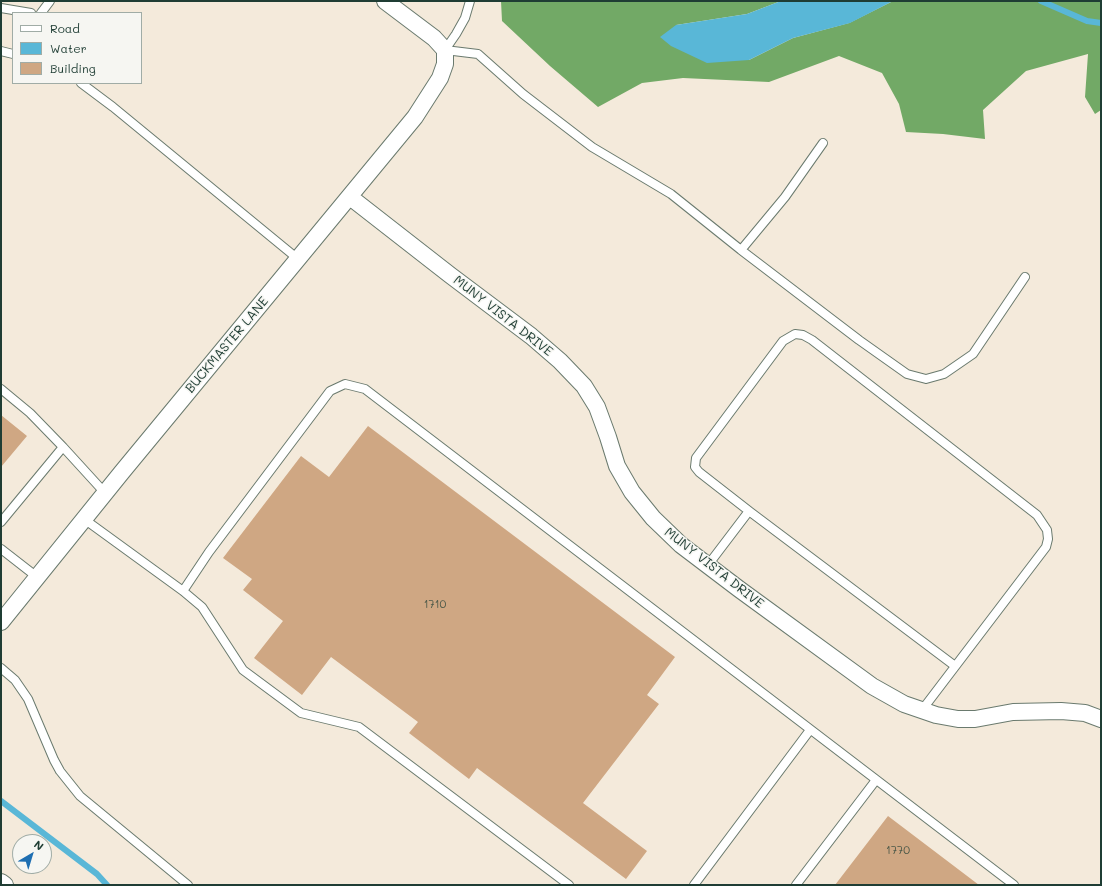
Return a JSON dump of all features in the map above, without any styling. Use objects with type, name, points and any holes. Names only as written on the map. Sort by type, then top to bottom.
[{"type":"street","points":[[384,1],[434,38],[445,57]]},
{"type":"street","name":"BUCKMASTER LANE","points":[[1,622],[84,518],[415,117],[440,78],[445,57]]},
{"type":"street","name":"MUNY VISTA DRIVE","points":[[350,197],[531,336],[560,361],[584,386],[597,407],[617,466],[632,492],[653,518],[708,566],[872,686],[904,704],[936,715],[958,719],[975,719],[1013,712],[1062,711],[1084,713],[1101,719]]},
{"type":"street","points":[[1,882],[5,885]]},
{"type":"lane","points":[[42,12],[50,1]]},
{"type":"lane","points":[[445,57],[465,18],[470,1]]},
{"type":"lane","points":[[1,8],[25,12]]},
{"type":"lane","points":[[1,51],[12,54]]},
{"type":"lane","points":[[445,57],[478,54],[523,94],[592,146],[671,194],[741,250],[907,374],[926,379],[944,374],[973,354],[1025,277]]},
{"type":"lane","points":[[82,84],[114,108],[298,259]]},
{"type":"lane","points":[[741,250],[785,197],[823,143]]},
{"type":"lane","points":[[922,710],[1046,547],[1048,539],[1047,530],[1037,515],[812,340],[803,335],[795,334],[783,341],[696,458],[695,467],[699,472],[955,666]]},
{"type":"lane","points":[[183,591],[208,552],[330,391],[345,384],[365,389],[1014,885]]},
{"type":"lane","points":[[1,389],[30,413],[105,493]]},
{"type":"lane","points":[[1,522],[63,447]]},
{"type":"lane","points":[[708,566],[750,511]]},
{"type":"lane","points":[[84,518],[183,591],[202,607],[243,670],[301,713],[359,727],[569,885]]},
{"type":"lane","points":[[1,549],[37,577]]},
{"type":"lane","points":[[1,668],[15,680],[28,699],[42,736],[60,771],[80,796],[188,885]]},
{"type":"lane","points":[[694,885],[810,730]]},
{"type":"lane","points":[[796,885],[876,780]]},
{"type":"green space","points":[[501,1],[781,1],[747,14],[676,25],[749,60],[793,38],[849,23],[893,1],[1101,1],[1101,110],[1095,114],[1085,97],[1088,54],[1026,71],[983,110],[985,139],[943,134],[906,132],[899,104],[882,73],[839,56],[769,82],[683,78],[642,83],[598,107],[550,66],[502,21]]},
{"type":"water","points":[[781,1],[893,1],[850,23],[793,38],[749,60],[707,63],[671,46],[660,37],[676,25],[747,14]]},
{"type":"building","points":[[1,415],[27,436],[1,467]]},
{"type":"building","points":[[368,426],[675,657],[647,695],[659,704],[583,803],[647,851],[626,879],[477,768],[469,779],[409,733],[418,722],[331,657],[302,695],[254,658],[283,621],[243,590],[252,579],[223,558],[301,456],[329,477]]},
{"type":"building","points":[[888,816],[979,885],[835,885]]},
{"type":"waterway","points":[[1041,1],[1087,21],[1101,23]]},
{"type":"waterway","points":[[1,801],[97,874],[107,885]]}]
